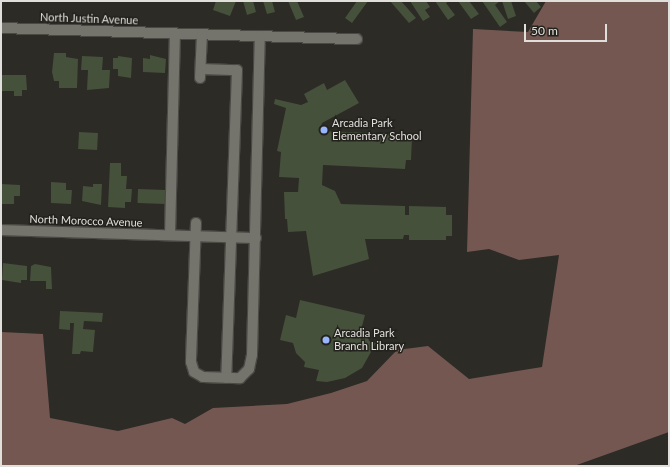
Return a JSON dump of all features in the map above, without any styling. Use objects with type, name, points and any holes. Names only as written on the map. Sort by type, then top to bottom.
[{"type":"street","name":"North Justin Avenue","points":[[1,28],[357,39]]},
{"type":"street","points":[[170,235],[175,33]]},
{"type":"street","points":[[202,34],[201,74],[237,70],[226,378]]},
{"type":"street","points":[[196,223],[191,362],[194,372],[203,378],[240,378],[250,369],[252,355],[260,36]]},
{"type":"street","name":"North Morocco Avenue","points":[[1,230],[256,238]]},
{"type":"shaded area","points":[[546,1],[669,1],[669,432],[574,466],[1,466],[1,332],[43,334],[50,418],[118,431],[172,418],[185,424],[213,408],[287,404],[331,393],[367,381],[397,350],[428,346],[469,379],[542,367],[559,255],[519,260],[489,249],[467,252],[473,29],[528,32]]},
{"type":"building","points":[[216,1],[236,1],[230,16],[213,10]]},
{"type":"building","points":[[243,1],[253,1],[256,12],[247,15]]},
{"type":"building","points":[[263,1],[272,1],[275,12],[267,14]]},
{"type":"building","points":[[288,1],[297,1],[304,17],[296,20]]},
{"type":"building","points":[[357,1],[368,1],[352,23],[345,18]]},
{"type":"building","points":[[390,1],[401,1],[416,18],[409,23]]},
{"type":"building","points":[[410,1],[426,1],[430,7],[425,10],[430,17],[423,21]]},
{"type":"building","points":[[435,1],[449,1],[446,3],[455,15],[448,20]]},
{"type":"building","points":[[458,1],[469,1],[479,14],[471,19]]},
{"type":"building","points":[[482,1],[500,1],[495,5],[507,22],[500,27]]},
{"type":"building","points":[[502,1],[511,1],[516,16],[508,19]]},
{"type":"building","points":[[524,1],[536,1],[541,7],[534,13]]},
{"type":"building","points":[[54,53],[66,53],[66,57],[78,59],[77,88],[59,88],[59,81],[54,81],[52,72]]},
{"type":"building","points":[[150,55],[166,59],[165,73],[143,72],[143,58],[150,59]]},
{"type":"building","points":[[82,56],[103,57],[102,70],[110,70],[109,88],[87,90],[88,70],[81,70]]},
{"type":"building","points":[[118,56],[132,58],[131,78],[118,76],[118,69],[113,69],[113,58],[118,58]]},
{"type":"building","points":[[1,75],[26,75],[27,90],[22,90],[22,96],[14,96],[14,91],[1,91]]},
{"type":"building","name":"Arcadia Park Elementary School","points":[[345,80],[359,103],[322,123],[320,131],[407,134],[406,139],[412,139],[411,160],[406,160],[405,169],[323,165],[322,185],[335,191],[341,204],[405,206],[405,215],[409,215],[409,206],[446,207],[446,215],[452,215],[452,236],[446,236],[446,240],[409,240],[409,235],[404,235],[403,239],[365,239],[369,259],[313,276],[306,231],[288,232],[287,219],[285,219],[284,192],[298,192],[299,178],[279,177],[281,152],[277,151],[286,108],[274,104],[275,99],[301,105],[308,102],[304,94],[324,83],[327,90]]},
{"type":"building","points":[[79,132],[98,133],[97,150],[78,149]]},
{"type":"building","points":[[110,163],[121,163],[121,176],[127,176],[126,189],[132,189],[131,202],[125,202],[125,208],[108,207]]},
{"type":"building","points":[[51,182],[66,183],[66,190],[72,190],[71,204],[51,203]]},
{"type":"building","points":[[1,184],[20,185],[20,196],[14,196],[14,204],[1,204]]},
{"type":"building","points":[[93,184],[102,184],[101,205],[82,201],[83,186],[93,187]]},
{"type":"building","points":[[138,189],[166,190],[165,204],[138,203]]},
{"type":"building","points":[[3,263],[27,266],[27,280],[21,280],[21,283],[2,280]]},
{"type":"building","points":[[35,264],[51,267],[52,289],[46,289],[46,281],[30,281],[31,266]]},
{"type":"building","name":"Arcadia Park Branch Library","points":[[300,300],[365,315],[361,330],[367,334],[369,341],[376,343],[362,368],[345,378],[327,382],[316,381],[319,370],[304,367],[305,362],[296,353],[293,343],[280,340],[286,315],[296,318]]},
{"type":"building","points":[[60,311],[103,313],[102,322],[84,321],[83,329],[95,330],[93,352],[81,351],[80,354],[72,354],[74,323],[70,323],[70,330],[59,329]]},
{"type":"place","name":"Arcadia Park Elementary School","points":[[324,130]]},
{"type":"place","name":"Arcadia Park Branch Library","points":[[326,340]]}]
